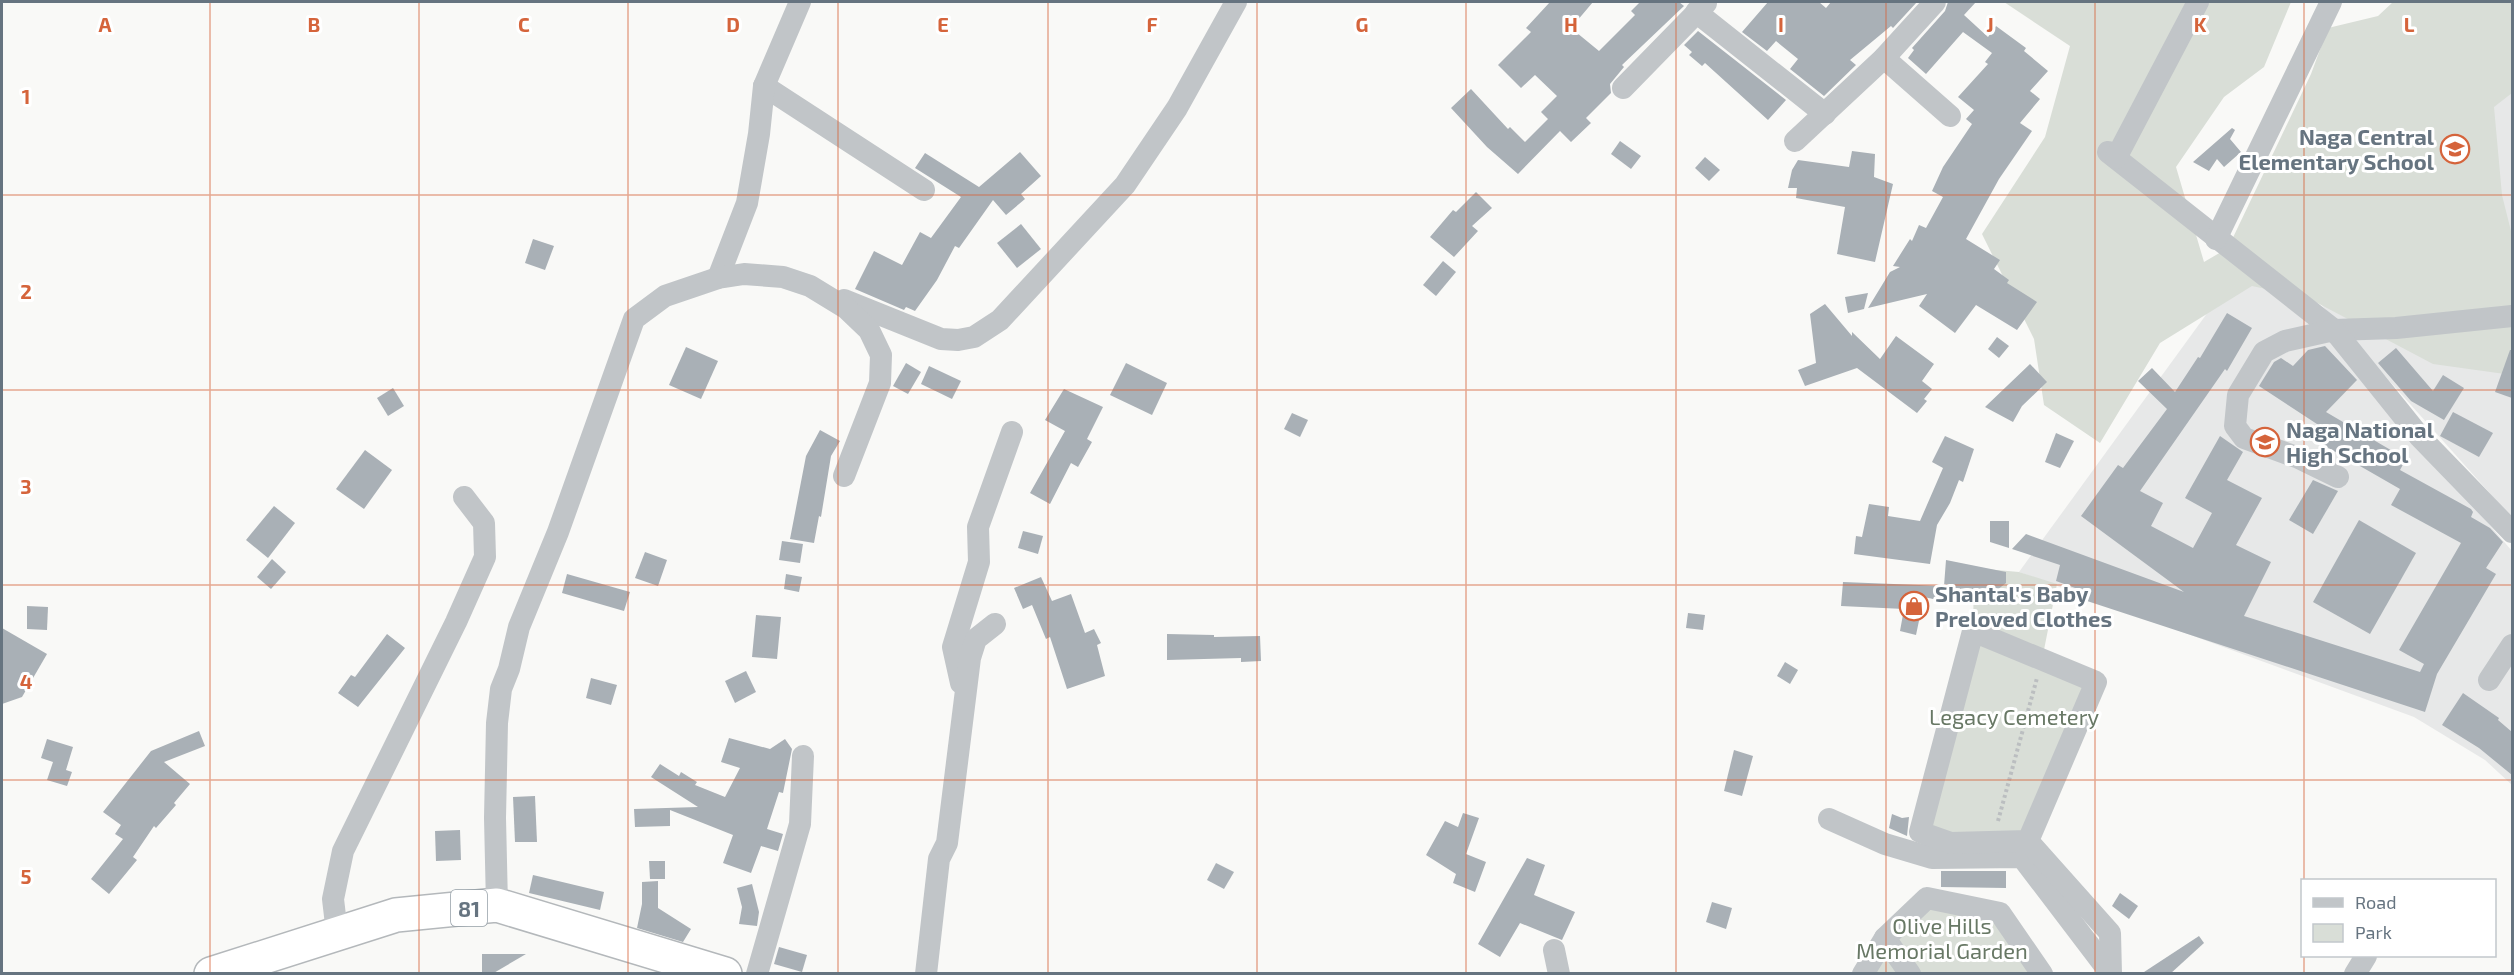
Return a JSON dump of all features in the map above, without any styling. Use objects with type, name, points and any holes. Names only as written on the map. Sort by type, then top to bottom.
[{"type":"highway","name":"81","points":[[211,974],[396,915],[497,905],[725,974]]},
{"type":"street","points":[[718,278],[747,203],[759,134],[764,86],[800,2]]},
{"type":"street","points":[[497,905],[495,818],[497,723],[501,689],[509,669],[519,627],[558,532],[634,319],[665,296],[718,278],[744,274],[783,277],[941,339],[958,340],[974,337],[1000,320],[1125,185],[1177,108],[1236,2]]},
{"type":"street","points":[[1795,141],[1884,58],[1935,2]]},
{"type":"street","points":[[2198,2],[2112,155],[2334,330],[2420,437],[2512,532]]},
{"type":"street","points":[[2216,239],[2331,2]]},
{"type":"street","points":[[1623,88],[1702,7],[1825,114]]},
{"type":"street","points":[[1884,58],[1950,116]]},
{"type":"street","points":[[764,86],[924,190]]},
{"type":"street","points":[[810,286],[846,308],[869,330],[881,355],[880,383],[844,476]]},
{"type":"street","points":[[2338,477],[2308,462],[2244,438],[2235,426],[2238,395],[2264,352],[2285,341],[2334,330],[2396,328],[2512,316]]},
{"type":"street","points":[[965,699],[952,647],[979,562],[978,527],[1012,432]]},
{"type":"street","points":[[337,933],[333,899],[343,851],[456,622],[485,557],[484,524],[464,497]]},
{"type":"street","points":[[926,974],[939,860],[947,843],[970,658],[976,639],[995,624]]},
{"type":"street","points":[[2028,841],[2096,682],[1973,631],[1920,832],[1951,843],[2028,841],[2110,933],[2111,974]]},
{"type":"street","points":[[2489,680],[2512,645]]},
{"type":"street","points":[[758,974],[779,891],[800,824],[803,756]]},
{"type":"street","points":[[1829,819],[1885,844],[1932,858],[2022,857],[2111,974]]},
{"type":"street","points":[[1863,974],[1885,938],[1928,898],[2000,913],[2042,974]]},
{"type":"street","points":[[1885,938],[1910,974]]},
{"type":"street","points":[[1554,950],[1559,974]]},
{"type":"street","points":[[2355,974],[2365,957]]},
{"type":"path","points":[[1993,842],[2041,660]]},
{"type":"shaded area","name":"Naga Central Elementary School","points":[[2512,2],[2512,518],[2318,301]]},
{"type":"shaded area","name":"Naga National High School","points":[[2240,268],[2326,335],[2512,551],[2512,785],[2485,760],[2414,717],[2019,572]]},
{"type":"green space","points":[[2004,2],[2291,2],[2264,67],[2224,97],[2176,167],[2204,262],[2228,248],[2311,74],[2328,28],[2378,16],[2393,2],[2512,2],[2512,93],[2494,107],[2502,195],[2512,235],[2512,375],[2433,364],[2308,298],[2252,286],[2160,343],[2100,443],[2044,405],[2034,339],[1982,234],[2045,137],[2070,46]]},
{"type":"green space","name":"Legacy Cemetery","points":[[1974,568],[2019,572],[2057,584],[2042,660],[2095,683],[2028,841],[1920,832],[1973,634]]},
{"type":"green space","name":"Olive Hills Memorial Garden","points":[[1927,898],[2000,913],[2042,974],[1864,974]]},
{"type":"building","points":[[1550,2],[1593,2],[1571,28],[1599,51],[1635,15],[1631,11],[1640,2],[1679,2],[1684,6],[1622,65],[1624,67],[1610,84],[1611,93],[1586,118],[1591,123],[1571,142],[1560,131],[1518,174],[1487,147],[1451,108],[1471,89],[1508,129],[1510,127],[1525,142],[1548,119],[1541,112],[1557,96],[1535,75],[1521,88],[1498,65],[1531,32],[1526,28]]},
{"type":"building","points":[[1768,2],[1819,2],[1826,8],[1831,2],[1917,2],[1893,28],[1891,26],[1850,60],[1856,65],[1824,96],[1790,69],[1798,59],[1776,41],[1767,51],[1742,32]]},
{"type":"building","points":[[1948,2],[1976,2],[1964,15],[1988,37],[1996,26],[2026,48],[2024,51],[2048,71],[2030,91],[2040,99],[2020,123],[2032,131],[1999,179],[1966,239],[2000,260],[1994,269],[2009,280],[2007,283],[2037,302],[2017,330],[1976,305],[1955,333],[1919,306],[1927,294],[1868,308],[1890,272],[1900,267],[1893,266],[1910,239],[1912,241],[1919,225],[1926,228],[1943,197],[1932,191],[1943,167],[1972,124],[1966,119],[1974,110],[1958,97],[1988,64],[1985,62],[1992,53],[1963,32],[1926,74],[1908,58],[1914,50],[1912,48],[1945,11]]},
{"type":"building","points":[[1698,31],[1786,100],[1768,120],[1705,63],[1702,66],[1689,55],[1692,52],[1684,45]]},
{"type":"building","points":[[2232,128],[2235,130],[2230,139],[2241,152],[2224,167],[2217,159],[2209,171],[2193,162]]},
{"type":"building","points":[[1620,141],[1641,156],[1631,169],[1611,154]]},
{"type":"building","points":[[1852,151],[1875,154],[1874,177],[1893,184],[1875,262],[1837,254],[1845,207],[1796,198],[1797,188],[1788,188],[1792,170],[1798,160],[1849,167]]},
{"type":"building","points":[[1020,152],[1041,176],[1021,194],[1025,199],[1006,215],[993,200],[959,248],[955,246],[937,280],[915,311],[906,307],[904,310],[855,289],[874,251],[902,265],[920,232],[931,238],[961,197],[915,168],[925,153],[979,187]]},
{"type":"building","points":[[1705,157],[1720,170],[1709,181],[1695,168]]},
{"type":"building","points":[[1476,192],[1492,208],[1472,226],[1478,231],[1454,257],[1430,237],[1453,210],[1456,212]]},
{"type":"building","points":[[1021,224],[1041,249],[1017,268],[997,243]]},
{"type":"building","points":[[533,239],[554,246],[545,270],[525,263]]},
{"type":"building","points":[[1443,261],[1456,272],[1436,296],[1423,285]]},
{"type":"building","points":[[1868,293],[1864,309],[1848,313],[1845,297]]},
{"type":"building","points":[[1825,304],[1852,336],[1852,332],[1880,359],[1896,336],[1934,364],[1922,381],[1932,389],[1924,399],[1927,401],[1917,413],[1857,368],[1805,386],[1798,370],[1816,363],[1810,314]]},
{"type":"building","points":[[2227,313],[2252,328],[2227,371],[2225,369],[2140,491],[2163,503],[2151,526],[2193,548],[2212,513],[2185,498],[2220,436],[2243,452],[2227,480],[2262,498],[2236,545],[2271,562],[2244,616],[2420,672],[2424,664],[2399,650],[2461,543],[2391,505],[2400,489],[2313,439],[2320,426],[2259,386],[2274,362],[2281,358],[2293,366],[2308,350],[2325,346],[2357,380],[2326,412],[2406,459],[2400,470],[2471,509],[2473,512],[2471,517],[2490,528],[2503,542],[2486,568],[2496,574],[2437,674],[2425,712],[2084,600],[2086,592],[2056,581],[2060,565],[2012,549],[2026,534],[2184,592],[2081,516],[2118,465],[2123,468],[2167,409],[2138,381],[2152,368],[2175,392],[2198,357],[2200,358]]},
{"type":"building","points":[[1997,337],[2009,346],[1999,358],[1988,349]]},
{"type":"building","points":[[686,347],[718,361],[701,399],[669,385]]},
{"type":"building","points":[[2396,348],[2433,391],[2443,375],[2464,388],[2444,420],[2411,401],[2378,363]]},
{"type":"building","points":[[2510,350],[2512,350],[2512,398],[2495,392]]},
{"type":"building","points":[[906,363],[921,372],[908,394],[893,386]]},
{"type":"building","points":[[1126,363],[1167,383],[1152,415],[1110,395]]},
{"type":"building","points":[[2030,364],[2047,382],[2022,406],[2013,422],[1985,407]]},
{"type":"building","points":[[929,366],[961,381],[952,399],[921,384]]},
{"type":"building","points":[[393,388],[404,406],[388,416],[377,398]]},
{"type":"building","points":[[1064,389],[1103,407],[1087,439],[1092,442],[1078,467],[1071,463],[1050,504],[1030,493],[1065,431],[1045,420]]},
{"type":"building","points":[[2453,412],[2493,433],[2479,457],[2440,436]]},
{"type":"building","points":[[1292,413],[1308,420],[1300,437],[1284,429]]},
{"type":"building","points":[[820,430],[840,441],[831,456],[821,517],[819,516],[814,543],[790,539],[806,456]]},
{"type":"building","points":[[2056,433],[2074,441],[2060,468],[2045,462]]},
{"type":"building","points":[[1945,436],[1974,449],[1963,482],[1959,480],[1950,503],[1937,525],[1930,564],[1854,554],[1856,536],[1862,537],[1869,504],[1889,507],[1888,516],[1920,521],[1943,468],[1932,462]]},
{"type":"building","points":[[365,450],[392,470],[364,509],[336,489]]},
{"type":"building","points":[[2313,480],[2338,491],[2313,534],[2289,520]]},
{"type":"building","points":[[274,506],[295,523],[268,558],[246,540]]},
{"type":"building","points":[[2359,520],[2416,553],[2370,634],[2313,602]]},
{"type":"building","points":[[1990,521],[2009,521],[2009,548],[1990,542]]},
{"type":"building","points":[[1023,531],[1043,536],[1038,554],[1018,548]]},
{"type":"building","points":[[782,541],[803,544],[800,563],[779,560]]},
{"type":"building","points":[[645,552],[667,560],[658,586],[635,578]]},
{"type":"building","points":[[272,559],[286,572],[271,589],[257,577]]},
{"type":"building","points":[[1946,560],[2006,572],[2006,583],[1997,590],[1963,591],[1960,605],[1924,597],[1916,635],[1900,631],[1904,609],[1841,606],[1843,582],[1944,586]]},
{"type":"building","points":[[567,574],[630,592],[624,611],[562,593]]},
{"type":"building","points":[[786,574],[802,577],[799,592],[784,589]]},
{"type":"building","points":[[1041,577],[1052,601],[1071,594],[1085,633],[1094,629],[1101,643],[1097,645],[1105,676],[1067,689],[1050,637],[1046,639],[1032,605],[1023,609],[1014,588]]},
{"type":"building","points":[[27,606],[48,607],[47,630],[27,629]]},
{"type":"building","points":[[1688,613],[1705,615],[1703,630],[1686,628]]},
{"type":"building","points":[[756,615],[781,617],[777,659],[752,657]]},
{"type":"building","points":[[2,628],[47,654],[22,697],[2,704]]},
{"type":"building","points":[[387,634],[405,648],[358,707],[338,693],[351,675],[355,677]]},
{"type":"building","points":[[1167,634],[1214,635],[1214,637],[1260,636],[1261,661],[1241,662],[1241,658],[1167,660]]},
{"type":"building","points":[[1785,662],[1798,670],[1790,684],[1777,676]]},
{"type":"building","points":[[746,671],[756,692],[735,703],[725,681]]},
{"type":"building","points":[[591,678],[617,685],[611,705],[586,698]]},
{"type":"building","points":[[2463,693],[2499,718],[2498,720],[2512,732],[2512,775],[2479,748],[2442,725]]},
{"type":"building","points":[[199,731],[205,746],[164,762],[190,784],[174,803],[176,805],[156,828],[154,826],[133,857],[137,860],[109,894],[91,879],[123,839],[115,834],[121,825],[103,812],[151,751]]},
{"type":"building","points":[[729,738],[770,749],[785,739],[792,749],[783,793],[779,792],[767,829],[783,834],[778,851],[761,846],[751,873],[723,863],[733,835],[670,810],[670,826],[635,827],[634,809],[698,807],[651,777],[660,764],[679,776],[681,772],[697,782],[695,785],[725,797],[740,768],[721,762]]},
{"type":"building","points":[[47,739],[73,747],[66,770],[72,772],[67,786],[47,780],[53,762],[41,758]]},
{"type":"building","points":[[1734,750],[1753,756],[1742,796],[1724,791]]},
{"type":"building","points":[[535,796],[537,842],[515,842],[513,797]]},
{"type":"building","points":[[1463,813],[1479,818],[1466,854],[1486,862],[1475,892],[1453,883],[1456,874],[1426,855],[1445,821],[1458,827]]},
{"type":"building","points":[[1892,814],[1902,818],[1909,817],[1907,836],[1889,828]]},
{"type":"building","points":[[460,830],[461,860],[436,861],[435,831]]},
{"type":"building","points":[[1527,858],[1545,865],[1534,895],[1575,912],[1562,940],[1520,923],[1500,957],[1478,944]]},
{"type":"building","points":[[649,861],[665,861],[665,879],[650,879]]},
{"type":"building","points":[[1216,863],[1234,872],[1224,889],[1207,880]]},
{"type":"building","points":[[1941,871],[2006,871],[2006,888],[1941,887]]},
{"type":"building","points":[[533,875],[604,892],[600,910],[529,893]]},
{"type":"building","points":[[658,881],[658,908],[691,929],[683,942],[637,928],[642,904],[642,882]]},
{"type":"building","points":[[752,884],[759,912],[757,926],[739,924],[742,907],[737,888]]},
{"type":"building","points":[[2120,893],[2138,906],[2129,919],[2112,906]]},
{"type":"building","points":[[1712,902],[1732,908],[1726,929],[1706,922]]},
{"type":"building","points":[[2199,936],[2204,943],[2170,974],[2141,974]]},
{"type":"building","points":[[779,947],[807,955],[802,972],[774,964]]},
{"type":"building","points":[[482,954],[526,954],[492,974],[482,974]]},
{"type":"place","name":"Naga Central Elementary School","points":[[2455,149]]},
{"type":"place","name":"Naga National High School","points":[[2265,442]]},
{"type":"place","name":"Shantal's Baby Preloved Clothes","points":[[1914,606]]}]
